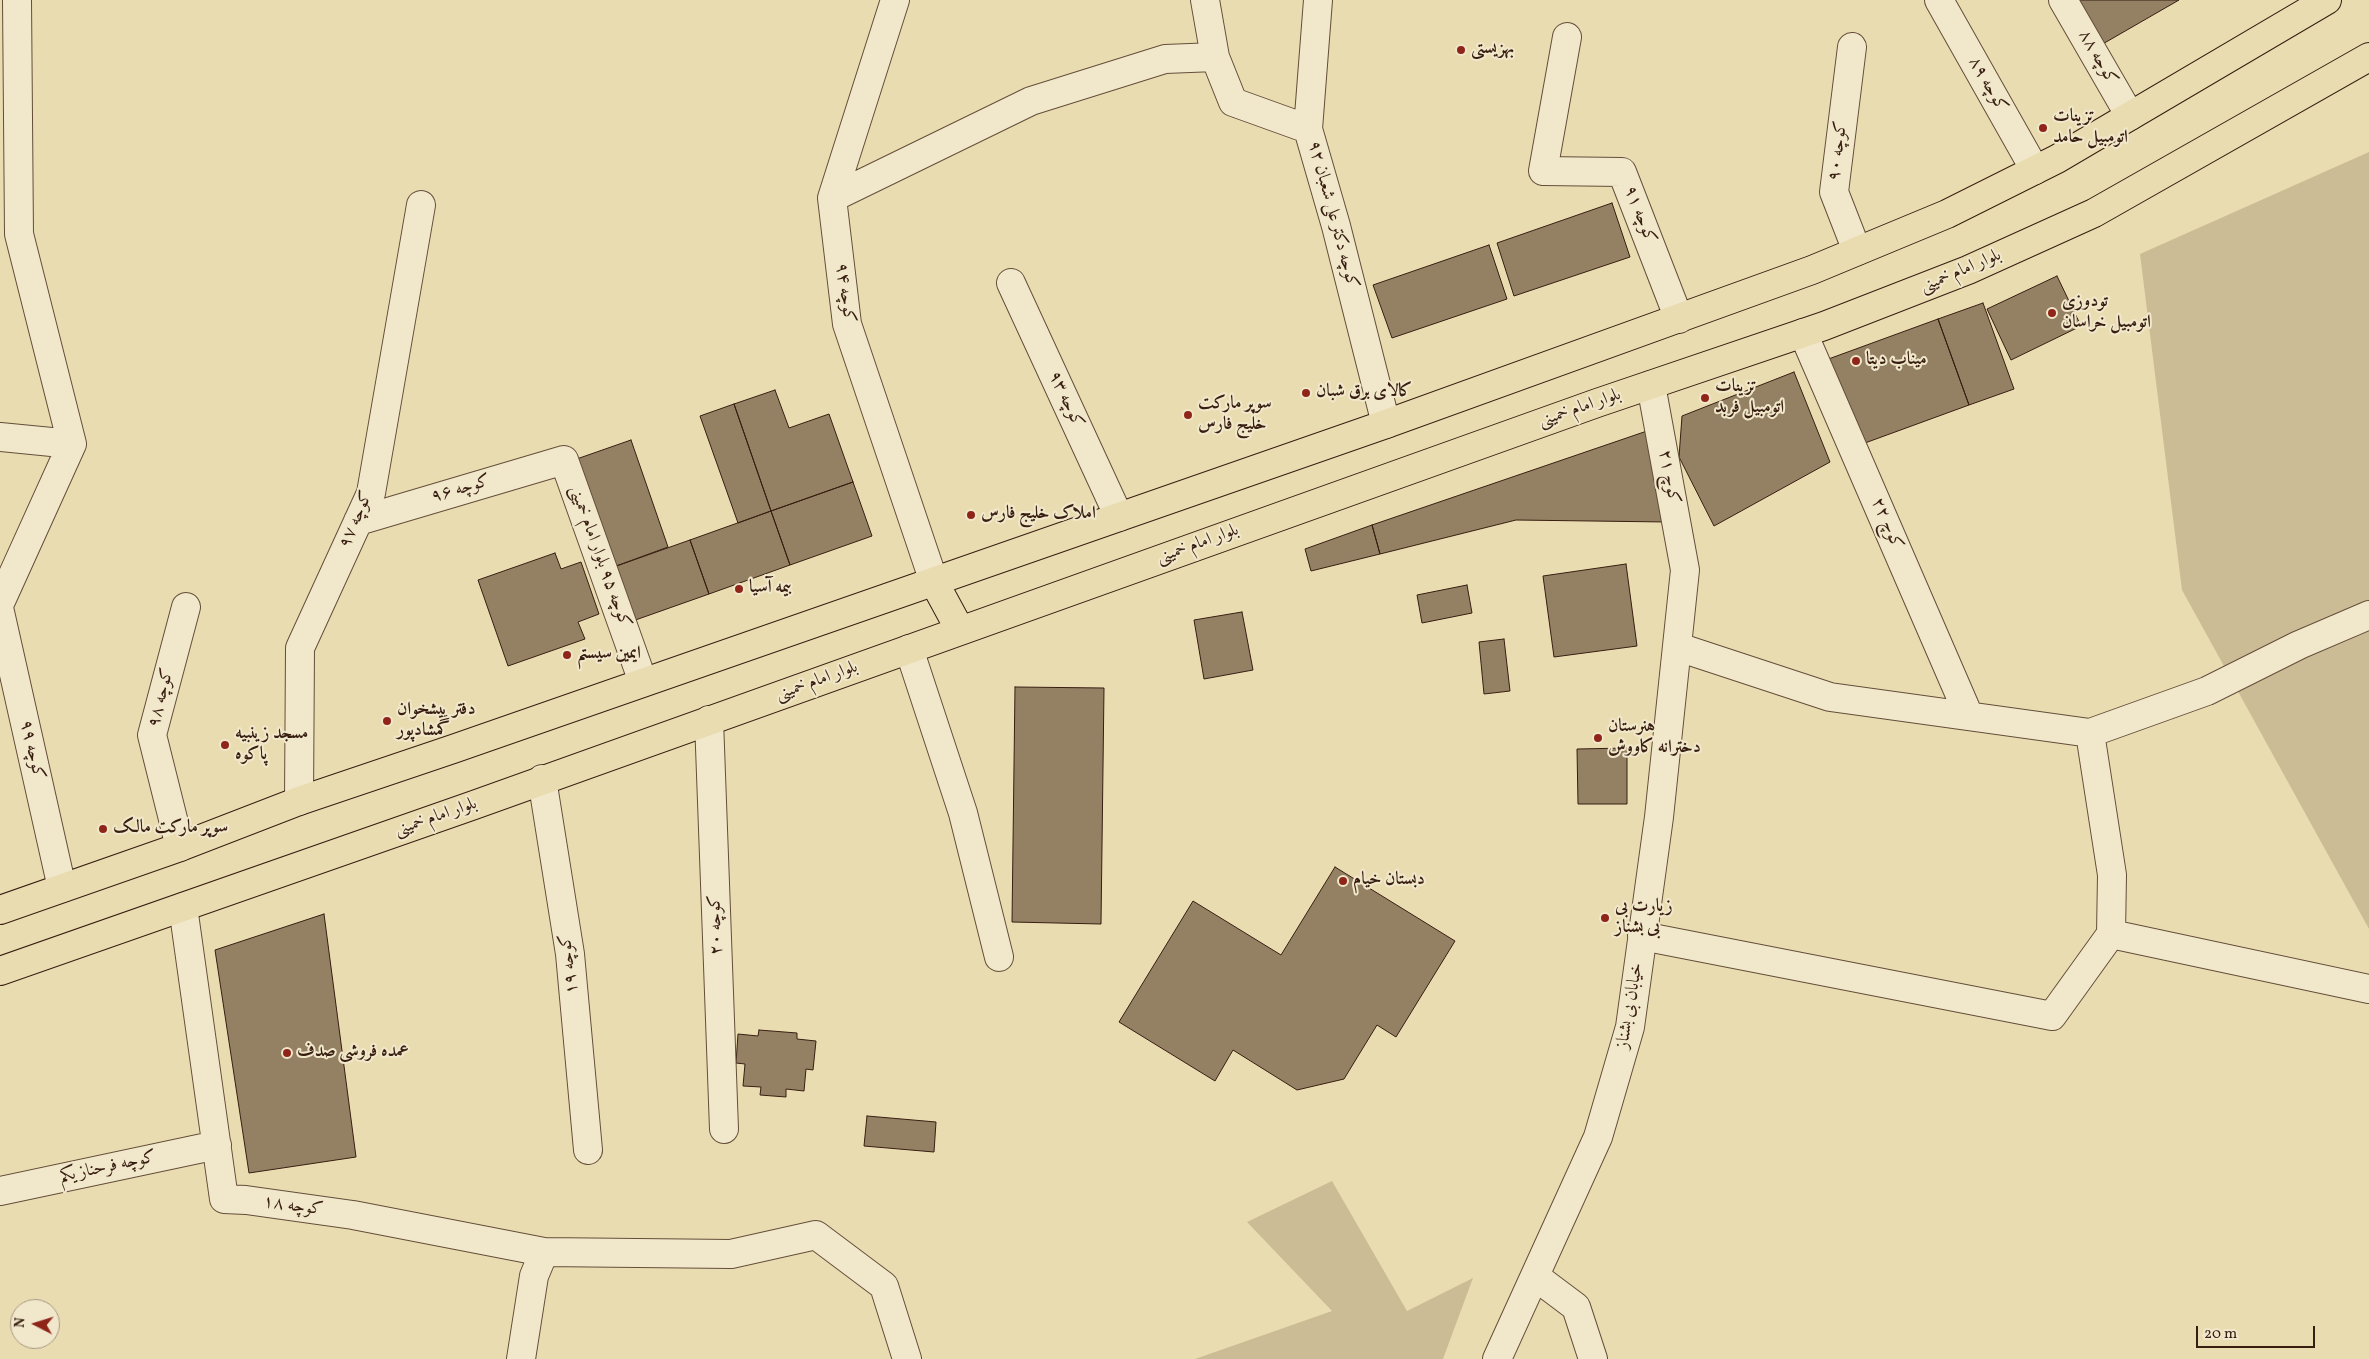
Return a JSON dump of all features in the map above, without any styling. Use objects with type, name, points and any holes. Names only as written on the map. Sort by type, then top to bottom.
[{"type":"main road","points":[[0,910],[180,847],[299,801],[1386,424],[1812,270],[1948,214],[2057,159],[2327,0]]},
{"type":"main road","name":"بلوار امام خمینی","points":[[0,971],[1651,385],[1803,333],[1968,270],[2094,213],[2369,57]]},
{"type":"main road","points":[[934,582],[960,630]]},
{"type":"street","points":[[0,602],[72,444],[19,234],[17,0]]},
{"type":"street","name":"کوچه ۹۴","points":[[895,0],[832,198],[846,324],[934,582]]},
{"type":"street","name":"کوچه دکتر علی شعبان ۹۲","points":[[1205,0],[1215,57],[1233,102],[1308,129],[1336,226],[1386,424]]},
{"type":"street","points":[[1308,129],[1318,0]]},
{"type":"street","name":"کوچه ۸۹","points":[[1939,0],[2035,170]]},
{"type":"street","name":"کوچه ۸۸","points":[[2063,0],[2130,116]]},
{"type":"street","name":"کوچه ۹۱","points":[[1568,37],[1543,171],[1622,172],[1679,319]]},
{"type":"street","name":"کوچه ۹۰","points":[[1852,47],[1834,192],[1857,251]]},
{"type":"street","points":[[832,198],[1031,101],[1165,59],[1215,57]]},
{"type":"street","name":"کوچه ۹۷","points":[[299,801],[300,648],[371,493],[421,205]]},
{"type":"street","name":"کوچه ۹۳","points":[[1011,283],[1119,517]]},
{"type":"street","name":"کوچ ۲۲","points":[[1803,333],[1969,716]]},
{"type":"street","name":"کوچ ۲۱","points":[[1651,385],[1685,570]]},
{"type":"street","points":[[0,437],[72,444]]},
{"type":"street","name":"کوچه ۹۶","points":[[358,521],[564,460]]},
{"type":"street","name":"کوچه ۹۵ بلوار امام خمینی","points":[[564,460],[643,682]]},
{"type":"street","name":"خیابان بی بشناز","points":[[1497,1359],[1536,1277],[1598,1137],[1630,1027],[1659,817],[1685,570]]},
{"type":"street","name":"کوچه ۹۸","points":[[180,847],[152,735],[186,607]]},
{"type":"street","name":"کوچه ۹۹","points":[[0,612],[62,888]]},
{"type":"street","points":[[1678,647],[1830,697],[2090,732],[2207,691],[2299,645],[2369,615]]},
{"type":"street","points":[[909,649],[963,813],[1000,957]]},
{"type":"street","name":"کوچه ۲۰","points":[[709,720],[724,1129]]},
{"type":"street","points":[[1642,936],[2052,1016],[2111,934],[2112,875],[2090,732]]},
{"type":"street","name":"کوچه ۱۹","points":[[542,779],[570,954],[588,1150]]},
{"type":"street","name":"کوچه ۱۸","points":[[183,906],[224,1200],[246,1200],[353,1216],[544,1252]]},
{"type":"street","points":[[2111,934],[2369,989]]},
{"type":"street","name":"کوچه فرحناز یکم","points":[[0,1191],[217,1145]]},
{"type":"street","points":[[521,1359],[534,1276],[544,1252],[731,1254],[816,1235],[884,1286],[907,1359]]},
{"type":"street","points":[[1536,1277],[1576,1307],[1593,1359]]},
{"type":"shaded area","points":[[2369,152],[2369,929],[2182,590],[2140,254]]},
{"type":"shaded area","points":[[1332,1181],[1407,1311],[1473,1278],[1443,1359],[1195,1359],[1332,1311],[1247,1222]]},
{"type":"building","points":[[2066,0],[2179,0],[2094,49]]},
{"type":"building","points":[[1612,203],[1630,257],[1514,296],[1497,243]]},
{"type":"building","points":[[1489,245],[1507,299],[1392,338],[1373,285]]},
{"type":"building","points":[[2057,276],[2081,326],[2011,360],[1987,309]]},
{"type":"building","points":[[1983,303],[2014,389],[1969,405],[1938,319]]},
{"type":"building","points":[[1938,319],[1969,405],[1854,447],[1823,361]]},
{"type":"building","points":[[1794,372],[1830,462],[1714,526],[1679,457],[1682,416]]},
{"type":"building","points":[[775,390],[789,428],[829,414],[853,482],[771,511],[734,404]]},
{"type":"building","points":[[734,404],[771,511],[738,523],[700,416]]},
{"type":"building","points":[[1647,431],[1667,522],[1516,520],[1380,554],[1372,525]]},
{"type":"building","points":[[631,440],[668,547],[608,569],[571,461]]},
{"type":"building","points":[[853,482],[872,536],[790,565],[771,511]]},
{"type":"building","points":[[771,511],[790,565],[709,594],[690,540]]},
{"type":"building","points":[[1372,525],[1380,554],[1311,571],[1305,549]]},
{"type":"building","points":[[690,540],[709,594],[627,623],[608,569]]},
{"type":"building","points":[[555,553],[561,569],[581,562],[599,614],[578,622],[585,639],[508,666],[478,580]]},
{"type":"building","points":[[1626,564],[1637,646],[1554,657],[1543,576]]},
{"type":"building","points":[[1467,585],[1472,613],[1422,623],[1417,595]]},
{"type":"building","points":[[1242,612],[1253,670],[1204,679],[1194,620]]},
{"type":"building","points":[[1504,639],[1510,691],[1484,694],[1479,642]]},
{"type":"building","points":[[1015,687],[1104,688],[1101,924],[1012,922]]},
{"type":"building","points":[[1627,748],[1627,804],[1578,804],[1577,749]]},
{"type":"building","points":[[1335,867],[1455,941],[1396,1037],[1377,1025],[1344,1079],[1297,1090],[1233,1050],[1215,1081],[1119,1022],[1193,901],[1281,955]]},
{"type":"building","name":"عمده فروشی صدف","points":[[324,914],[356,1157],[249,1173],[215,950]]},
{"type":"building","points":[[759,1030],[797,1033],[797,1039],[816,1041],[813,1070],[806,1069],[804,1091],[786,1089],[786,1097],[760,1095],[761,1087],[743,1086],[745,1064],[736,1063],[738,1034],[758,1036]]},
{"type":"building","points":[[867,1116],[936,1122],[934,1152],[864,1146]]},
{"type":"place","name":"بهزیستی","points":[[1461,50]]},
{"type":"place","name":"تزینات اتومبیل حامد","points":[[2043,128]]},
{"type":"place","name":"تودوزی اتومبیل خراسان","points":[[2052,313]]},
{"type":"place","name":"میناب دیتا","points":[[1856,361]]},
{"type":"place","name":"کالای برق شبان","points":[[1306,393]]},
{"type":"place","name":"تزینات اتومبیل فربد","points":[[1705,398]]},
{"type":"place","name":"سوپر مارکت خلیج فارس","points":[[1188,415]]},
{"type":"place","name":"املاک خلیج فارس","points":[[971,515]]},
{"type":"place","name":"بیمه آسیا","points":[[739,589]]},
{"type":"place","name":"ایمین سیستم","points":[[567,655]]},
{"type":"place","name":"دفتر پیشخوان گمشادپور","points":[[387,721]]},
{"type":"place","name":"هنرستان دخترانه کاووش","points":[[1598,738]]},
{"type":"place","name":"مسجد زینبیه پاکوه","points":[[225,745]]},
{"type":"place","name":"سوپر مارکت مالک","points":[[103,829]]},
{"type":"place","name":"دبستان خیام","points":[[1343,881]]},
{"type":"place","name":"زیارت بی بی بشناز","points":[[1605,918]]},
{"type":"place","name":"عمده فروشی صدف","points":[[287,1053]]}]
